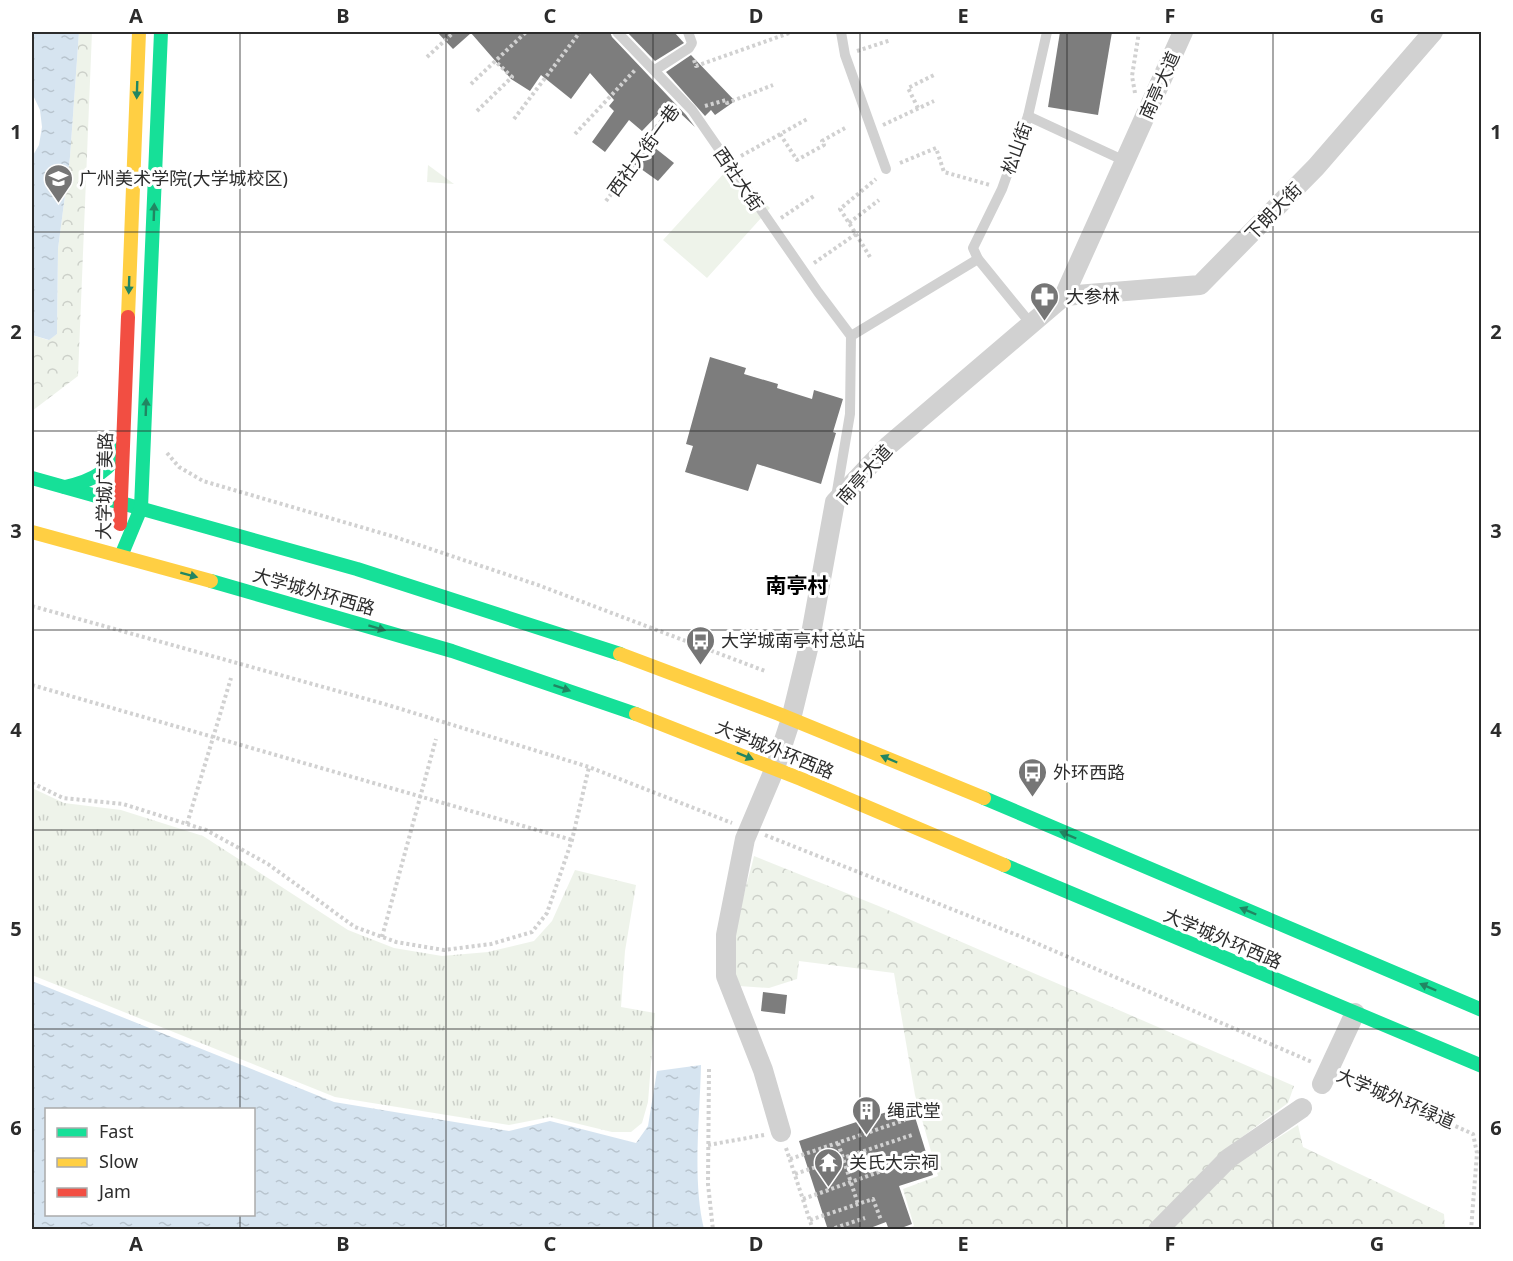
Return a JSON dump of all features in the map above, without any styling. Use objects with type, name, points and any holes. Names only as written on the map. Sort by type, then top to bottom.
[{"type":"main road","name":"大学城广美路","points":[[121,556],[118,501],[139,32]]},
{"type":"main road","name":"大学城广美路","points":[[121,556],[141,508],[161,32]]},
{"type":"main road","points":[[65,487],[100,476],[113,463],[122,445]]},
{"type":"main road","points":[[144,446],[156,487]]},
{"type":"main road","name":"大学城外环西路","points":[[32,478],[182,518],[468,602],[676,674],[791,719],[1482,1010]]},
{"type":"main road","points":[[165,501],[182,518]]},
{"type":"main road","points":[[157,525],[173,517],[182,518]]},
{"type":"main road","name":"大学城外环西路","points":[[32,532],[452,651],[625,710],[775,768],[1482,1066]]},
{"type":"main road","points":[[151,550],[154,558],[168,569]]},
{"type":"street","name":"南亭大道","points":[[781,1132],[764,1070],[726,976],[726,935],[749,829],[775,768],[791,719],[809,645],[835,502],[888,446],[1064,296],[1183,32]]},
{"type":"street","name":"下朗大街","points":[[1064,296],[1200,285],[1316,166],[1433,32]]},
{"type":"street","points":[[1325,1076],[1354,1012]]},
{"type":"street","points":[[1158,1230],[1229,1158],[1302,1108]]},
{"type":"lane","name":"西社大街","points":[[617,32],[692,110],[802,271],[851,336]]},
{"type":"lane","points":[[654,70],[689,48],[692,43],[688,32]]},
{"type":"lane","points":[[844,32],[845,55],[872,130],[883,172]]},
{"type":"lane","name":"松山街","points":[[978,259],[973,248],[1002,189],[1028,116],[1047,32]]},
{"type":"lane","points":[[1028,116],[1125,161]]},
{"type":"lane","points":[[835,502],[850,414],[851,336],[978,259],[1031,324]]},
{"type":"path","points":[[427,57],[454,32]]},
{"type":"path","points":[[471,84],[526,32]]},
{"type":"path","points":[[514,119],[580,32]]},
{"type":"path","points":[[689,48],[696,66],[792,32]]},
{"type":"path","points":[[1139,32],[1132,76],[1140,127]]},
{"type":"path","points":[[845,55],[891,40]]},
{"type":"path","points":[[477,111],[512,77],[495,61]]},
{"type":"path","points":[[575,134],[631,73]]},
{"type":"path","points":[[918,108],[908,87],[934,75]]},
{"type":"path","points":[[692,110],[726,100],[727,103],[773,85]]},
{"type":"path","name":"西社大街一巷","points":[[606,201],[641,154],[643,143],[680,98]]},
{"type":"path","points":[[872,130],[934,101]]},
{"type":"path","points":[[728,163],[809,118]]},
{"type":"path","points":[[780,134],[797,160],[824,145],[822,141],[845,128]]},
{"type":"path","points":[[870,257],[840,208],[883,172],[936,148],[944,172],[1002,189]]},
{"type":"path","points":[[771,225],[814,196]]},
{"type":"path","points":[[849,223],[879,200]]},
{"type":"path","points":[[802,271],[856,234]]},
{"type":"path","points":[[165,450],[179,467],[203,481],[395,537],[494,570],[765,671]]},
{"type":"path","points":[[32,606],[388,705],[589,767],[1022,937],[1325,1076]]},
{"type":"path","points":[[187,824],[231,678]]},
{"type":"path","points":[[32,685],[572,840]]},
{"type":"path","points":[[382,937],[436,739]]},
{"type":"path","points":[[32,783],[63,798],[123,804],[206,830],[268,864],[355,927],[396,942],[444,950],[490,944],[532,932],[547,914],[572,840],[589,767]]},
{"type":"path","points":[[709,1069],[708,1184],[713,1230]]},
{"type":"path","name":"大学城外环绿道","points":[[1325,1076],[1473,1134],[1477,1153],[1471,1230]]},
{"type":"path","points":[[790,1159],[905,1120]]},
{"type":"path","points":[[708,1145],[781,1132],[813,1230]]},
{"type":"path","points":[[795,1174],[912,1135]]},
{"type":"path","points":[[838,1143],[858,1204]]},
{"type":"path","points":[[803,1199],[916,1159]]},
{"type":"path","points":[[810,1220],[873,1200],[881,1220]]},
{"type":"path","points":[[829,1230],[865,1218]]},
{"type":"green space","points":[[79,32],[92,32],[78,376],[32,411],[32,335],[48,340],[57,334],[58,249],[70,157]]},
{"type":"green space","points":[[428,165],[454,184],[427,182]]},
{"type":"green space","points":[[727,170],[770,208],[707,278],[663,240]]},
{"type":"green space","points":[[32,788],[64,803],[121,810],[203,836],[348,930],[394,948],[442,956],[488,952],[534,941],[552,921],[575,870],[636,885],[625,951],[621,1007],[655,1013],[648,1102],[642,1123],[631,1132],[612,1132],[550,1117],[509,1125],[335,1097],[32,975]]},
{"type":"green space","points":[[754,856],[881,907],[1294,1086],[1288,1103],[1226,1149],[1147,1229],[906,1229],[914,1226],[903,1189],[938,1176],[915,1095],[894,973],[799,961],[797,979],[769,988],[739,986],[733,956],[738,921]]},
{"type":"green space","points":[[1298,1125],[1303,1147],[1444,1214],[1445,1229],[1169,1230],[1233,1166]]},
{"type":"water","points":[[32,32],[79,32],[70,157],[58,249],[57,334],[49,340],[32,335],[32,157],[39,145],[42,127],[40,110],[32,93]]},
{"type":"water","points":[[32,981],[334,1102],[509,1131],[550,1121],[636,1143],[648,1126],[657,1071],[701,1065],[698,1190],[704,1229],[32,1229]]},
{"type":"building","points":[[437,32],[610,32],[612,37],[695,127],[680,113],[678,115],[666,106],[642,131],[629,120],[605,152],[592,142],[614,111],[609,106],[614,100],[590,73],[571,99],[541,75],[530,91],[511,79],[471,33],[453,49]]},
{"type":"building","points":[[627,32],[674,32],[684,43],[655,61]]},
{"type":"building","points":[[1060,32],[1112,32],[1098,115],[1048,107]]},
{"type":"building","points":[[691,55],[735,101],[715,115],[711,110],[705,116],[666,72]]},
{"type":"building","points":[[650,144],[674,163],[658,181],[634,164]]},
{"type":"building","points":[[710,357],[746,368],[744,374],[778,384],[777,388],[812,399],[814,390],[843,399],[821,484],[757,464],[748,491],[685,472],[693,446],[686,444]]},
{"type":"building","points":[[763,992],[787,995],[785,1014],[761,1011]]},
{"type":"building","points":[[911,1104],[933,1175],[899,1186],[912,1224],[896,1230],[889,1230],[886,1222],[865,1230],[828,1230],[799,1141]]},
{"type":"traffic: fast","points":[[121,556],[141,508],[161,32]]},
{"type":"traffic: fast","points":[[65,487],[84,482],[100,474],[113,462],[122,445]]},
{"type":"traffic: fast","points":[[32,478],[357,569],[620,654]]},
{"type":"traffic: fast","points":[[211,581],[452,651],[636,714]]},
{"type":"traffic: fast","points":[[984,798],[1482,1010]]},
{"type":"traffic: fast","points":[[1004,865],[1482,1066]]},
{"type":"traffic: slow","points":[[128,317],[139,32]]},
{"type":"traffic: slow","points":[[32,532],[211,581]]},
{"type":"traffic: slow","points":[[620,654],[779,714],[984,798]]},
{"type":"traffic: slow","points":[[636,714],[801,779],[1004,865]]},
{"type":"traffic: jam","points":[[120,524],[128,317]]},
{"type":"place","name":"广州美术学院(大学城校区)","points":[[58,204]]},
{"type":"place","name":"大参林","points":[[1045,322]]},
{"type":"place","name":"大学城南亭村总站","points":[[700,666]]},
{"type":"place","name":"外环西路","points":[[1032,798]]},
{"type":"place","name":"绳武堂","points":[[866,1136]]},
{"type":"place","name":"关氏大宗祠","points":[[828,1188]]},
{"type":"district","name":"南亭村","points":[[797,585]]}]
